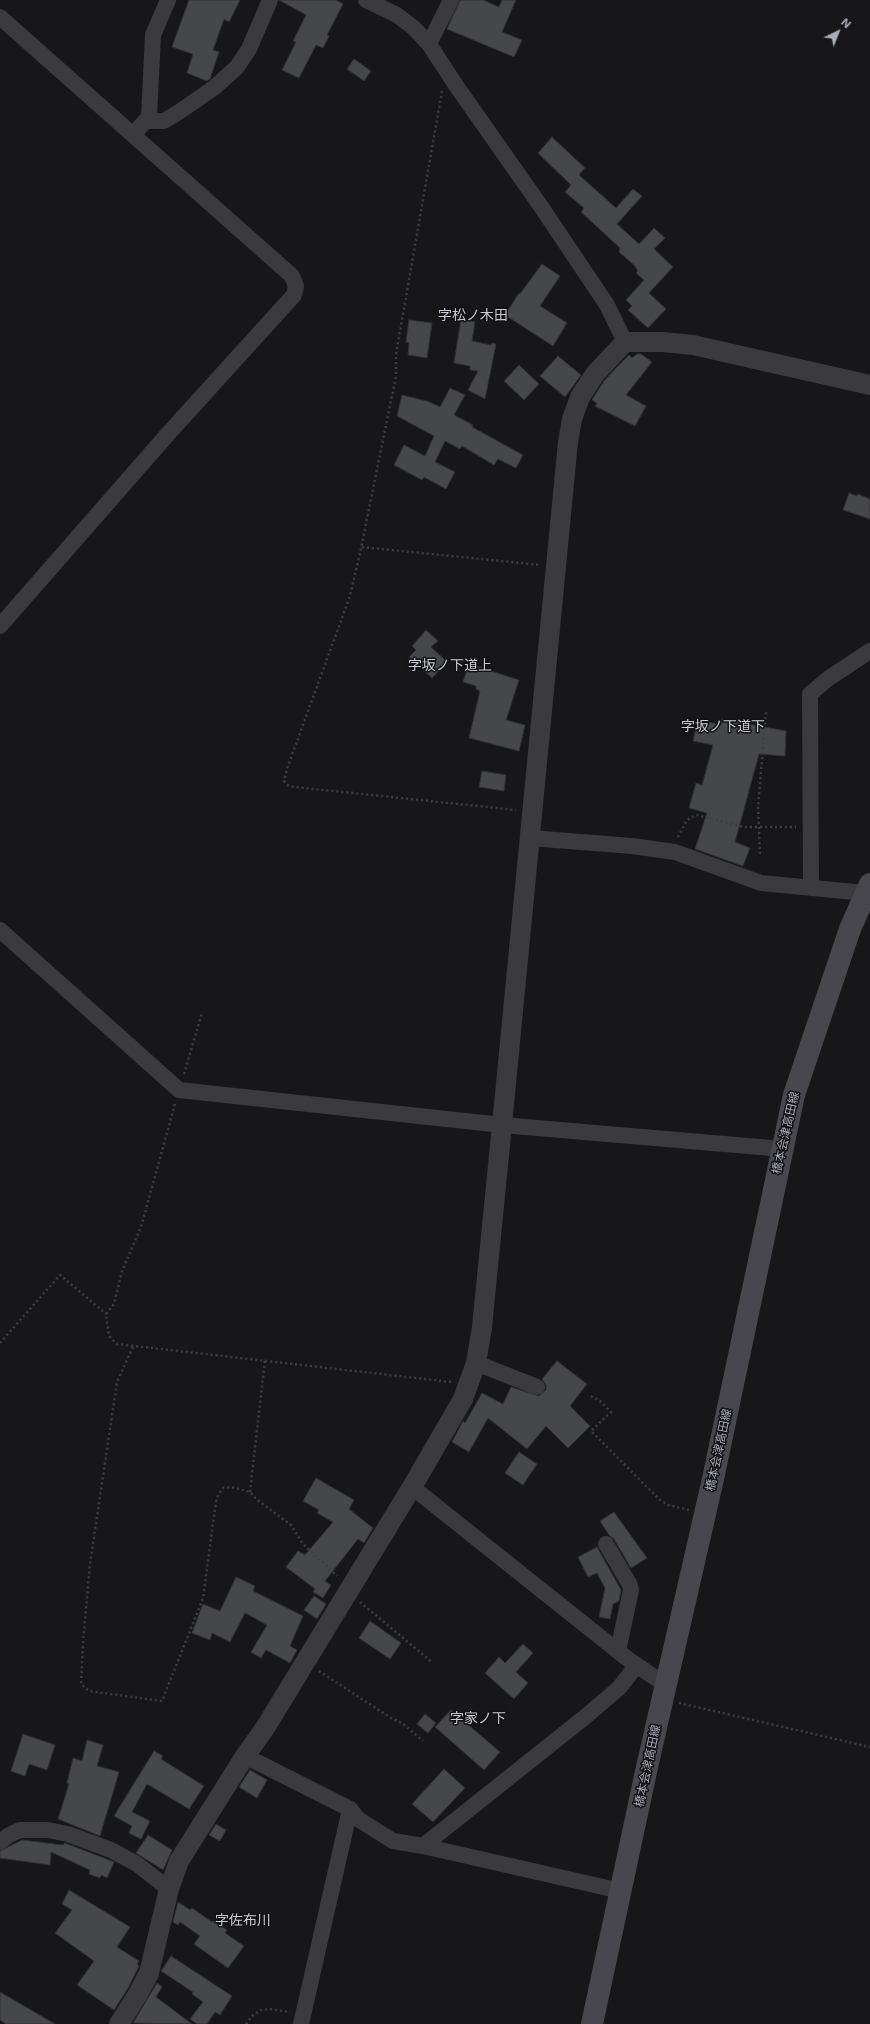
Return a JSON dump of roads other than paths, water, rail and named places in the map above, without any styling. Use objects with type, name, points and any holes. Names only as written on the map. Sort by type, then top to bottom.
[{"type":"main road","name":"橋本会津高田線","points":[[592,2024],[664,1692],[705,1514],[794,1095],[850,929],[868,889]]},
{"type":"street","points":[[133,135],[149,117],[153,35],[168,0]]},
{"type":"street","points":[[145,121],[164,121],[180,112],[215,87],[237,67],[249,49],[270,0]]},
{"type":"street","points":[[366,0],[397,15],[414,28],[429,44],[450,77],[542,208],[607,305],[625,342]]},
{"type":"street","points":[[429,44],[451,0]]},
{"type":"street","points":[[0,17],[292,276],[296,286],[294,295],[167,435],[0,626]]},
{"type":"street","points":[[119,2024],[149,1973],[169,1889],[178,1861],[245,1756],[265,1728],[412,1487],[463,1399],[476,1363],[482,1327],[568,442],[572,419],[580,397],[595,374],[625,342],[662,342],[693,345],[870,385]]},
{"type":"street","points":[[811,888],[810,694],[829,678],[870,651]]},
{"type":"street","points":[[530,838],[632,846],[670,851],[761,882],[811,888],[868,889]]},
{"type":"street","points":[[0,930],[179,1090],[502,1125],[783,1149]]},
{"type":"street","points":[[476,1363],[537,1387]]},
{"type":"street","points":[[412,1487],[637,1665],[664,1692]]},
{"type":"street","points":[[606,1544],[630,1585],[631,1590],[618,1651]]},
{"type":"street","points":[[423,1846],[585,1717],[619,1688],[637,1665]]},
{"type":"street","points":[[245,1756],[350,1809],[358,1819],[393,1841],[423,1846],[621,1891]]},
{"type":"street","points":[[301,2020],[350,1809]]},
{"type":"street","points":[[0,1842],[9,1835],[20,1830],[48,1830],[68,1834],[111,1850],[137,1864],[169,1889]]},
{"type":"district","name":"字松ノ木田","points":[[473,316]]},
{"type":"district","name":"字坂ノ下道上","points":[[450,666]]},
{"type":"district","name":"字坂ノ下道下","points":[[723,727]]},
{"type":"district","name":"字家ノ下","points":[[478,1719]]},
{"type":"district","name":"字佐布川","points":[[243,1921]]}]
